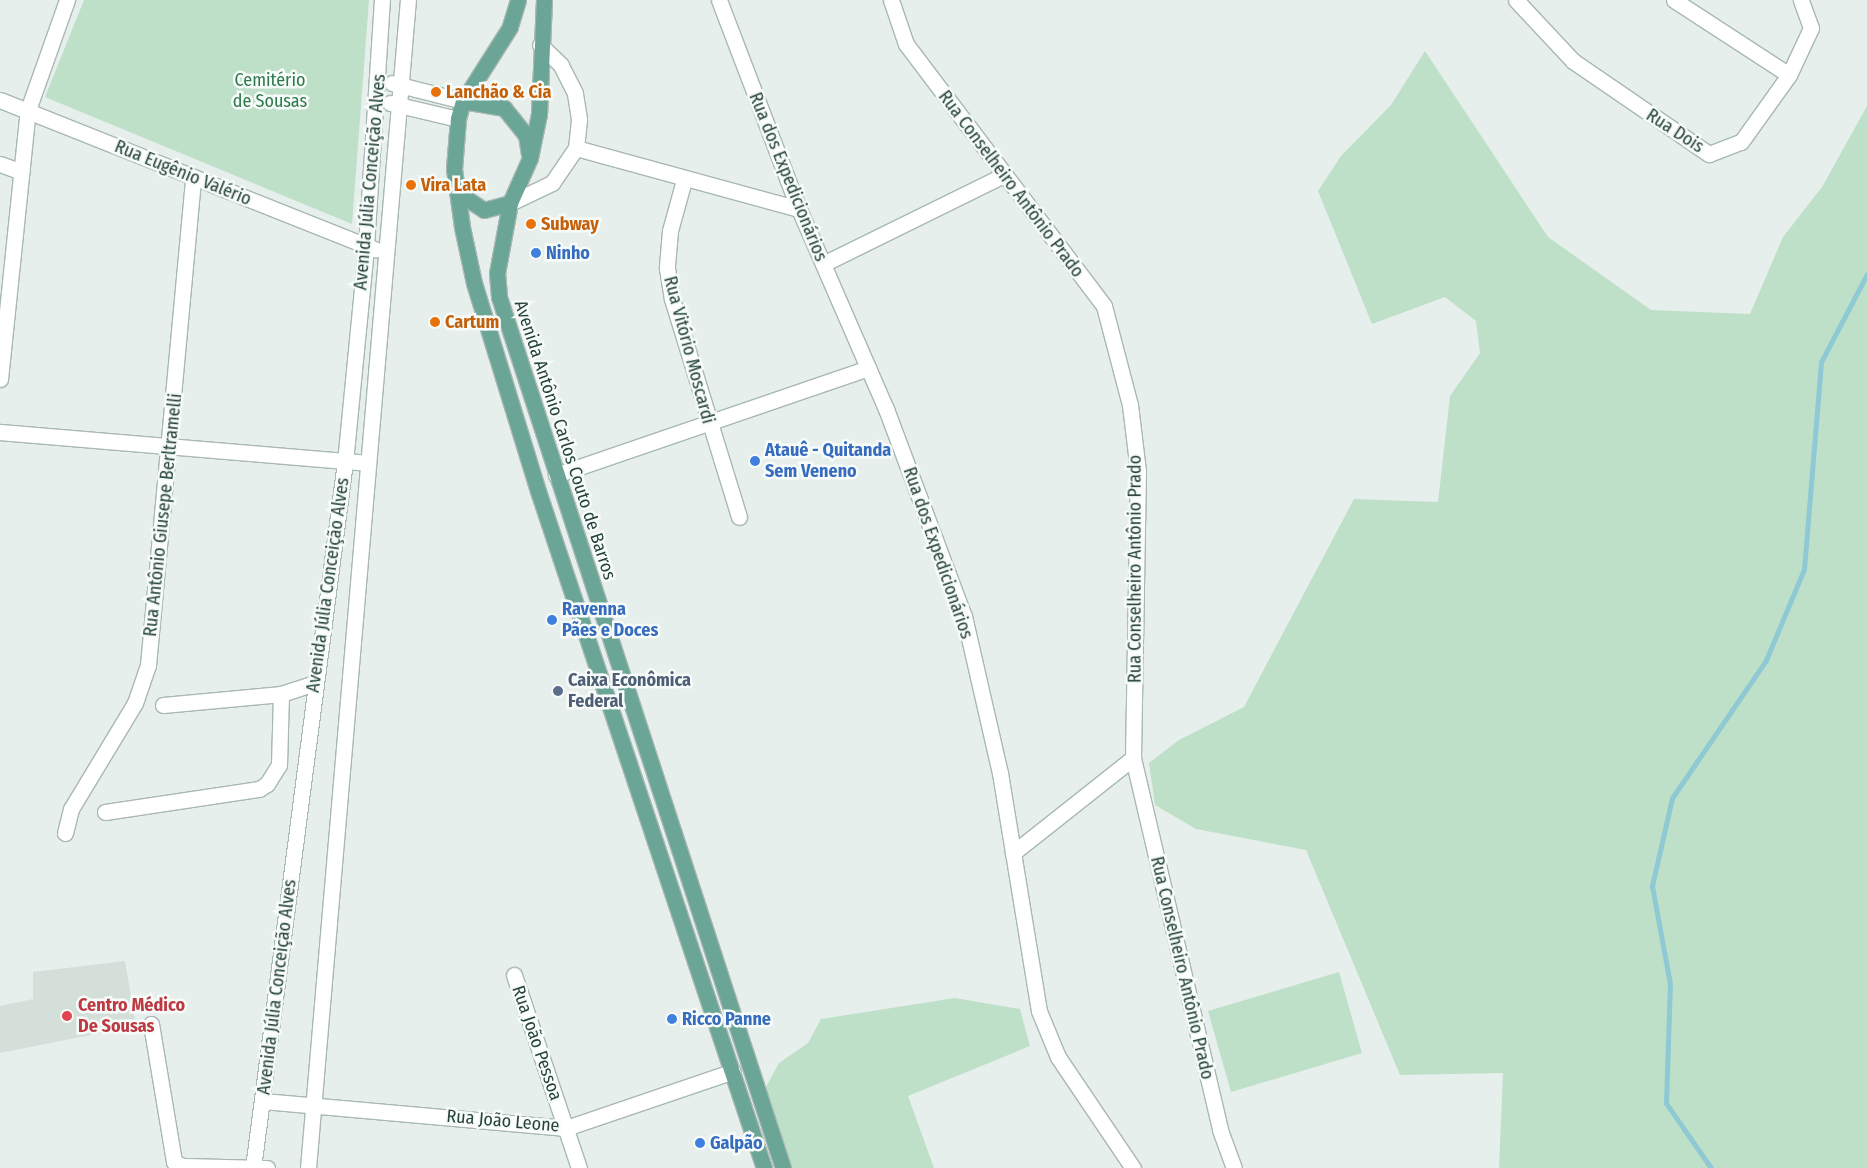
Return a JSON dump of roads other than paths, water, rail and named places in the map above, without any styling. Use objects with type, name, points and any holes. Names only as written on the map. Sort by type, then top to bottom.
[{"type":"main road","points":[[518,0],[510,27],[463,101],[458,119],[454,169],[474,283],[499,367],[734,1071],[764,1168]]},
{"type":"main road","name":"Avenida Antônio Carlos Couto de Barros","points":[[544,0],[540,45],[539,114],[530,158],[510,203],[497,273],[499,297],[783,1168]]},
{"type":"main road","points":[[463,101],[504,108],[526,135],[530,158]]},
{"type":"main road","points":[[457,192],[484,210],[510,203]]},
{"type":"street","points":[[0,379],[28,110],[66,0]]},
{"type":"street","name":"Avenida Júlia Conceição Alves","points":[[258,1168],[263,1101],[315,683],[345,462],[366,246],[379,80],[382,0]]},
{"type":"street","name":"Avenida Júlia Conceição Alves","points":[[308,1168],[312,1103],[408,0]]},
{"type":"street","name":"Rua dos Expedicionários","points":[[718,0],[799,209],[868,368],[964,616],[1014,853],[1039,1011],[1058,1057],[1133,1168]]},
{"type":"street","name":"Rua Conselheiro Antônio Prado","points":[[891,0],[906,44],[1002,176],[1104,306],[1130,405],[1138,471],[1133,758],[1220,1130],[1234,1168]]},
{"type":"street","name":"Rua Dois","points":[[1516,0],[1573,61],[1709,154],[1741,142],[1789,75],[1811,28],[1801,0]]},
{"type":"street","points":[[1674,0],[1789,75]]},
{"type":"street","points":[[510,203],[552,184],[576,148],[579,119],[575,93],[561,65],[540,45]]},
{"type":"street","points":[[379,80],[463,101]]},
{"type":"street","name":"Rua Eugênio Valério","points":[[0,100],[387,253]]},
{"type":"street","points":[[376,100],[458,119]]},
{"type":"street","points":[[576,148],[684,180],[799,209]]},
{"type":"street","points":[[0,164],[22,172]]},
{"type":"street","points":[[823,264],[1002,176]]},
{"type":"street","name":"Rua Antônio Giusepe Berltramelli","points":[[65,832],[71,809],[135,703],[148,665],[170,446],[193,177]]},
{"type":"street","name":"Rua Vitório Moscardi","points":[[684,180],[670,231],[667,268],[708,421],[739,517]]},
{"type":"street","points":[[556,475],[708,421],[868,368]]},
{"type":"street","points":[[0,432],[368,463]]},
{"type":"street","points":[[163,705],[281,694],[315,683]]},
{"type":"street","points":[[105,812],[259,789],[267,784],[279,765],[281,694]]},
{"type":"street","points":[[1014,853],[1133,758]]},
{"type":"street","name":"Rua João Pessoa","points":[[514,975],[579,1168]]},
{"type":"street","points":[[151,1024],[171,1154],[183,1166],[258,1168]]},
{"type":"street","name":"Rua João Leone","points":[[263,1101],[312,1103],[566,1128],[734,1071]]},
{"type":"waterway","points":[[1711,1168],[1666,1103],[1670,984],[1652,886],[1672,798],[1766,660],[1804,569],[1821,362],[1867,274]]},
{"type":"place","name":"Lanchão & Cia","points":[[436,92]]},
{"type":"place","name":"Vira Lata","points":[[411,185]]},
{"type":"place","name":"Subway","points":[[531,224]]},
{"type":"place","name":"Ninho","points":[[536,253]]},
{"type":"place","name":"Cartum","points":[[435,322]]},
{"type":"place","name":"Atauê - Quitanda Sem Veneno","points":[[755,461]]},
{"type":"place","name":"Ravenna Pães e Doces","points":[[552,620]]},
{"type":"place","name":"Caixa Econômica Federal","points":[[558,691]]},
{"type":"place","name":"Centro Médico De Sousas","points":[[67,1016]]},
{"type":"place","name":"Ricco Panne","points":[[672,1019]]},
{"type":"place","name":"Galpão","points":[[700,1143]]},
{"type":"park label","name":"Cemitério de Sousas","points":[[270,91]]}]
